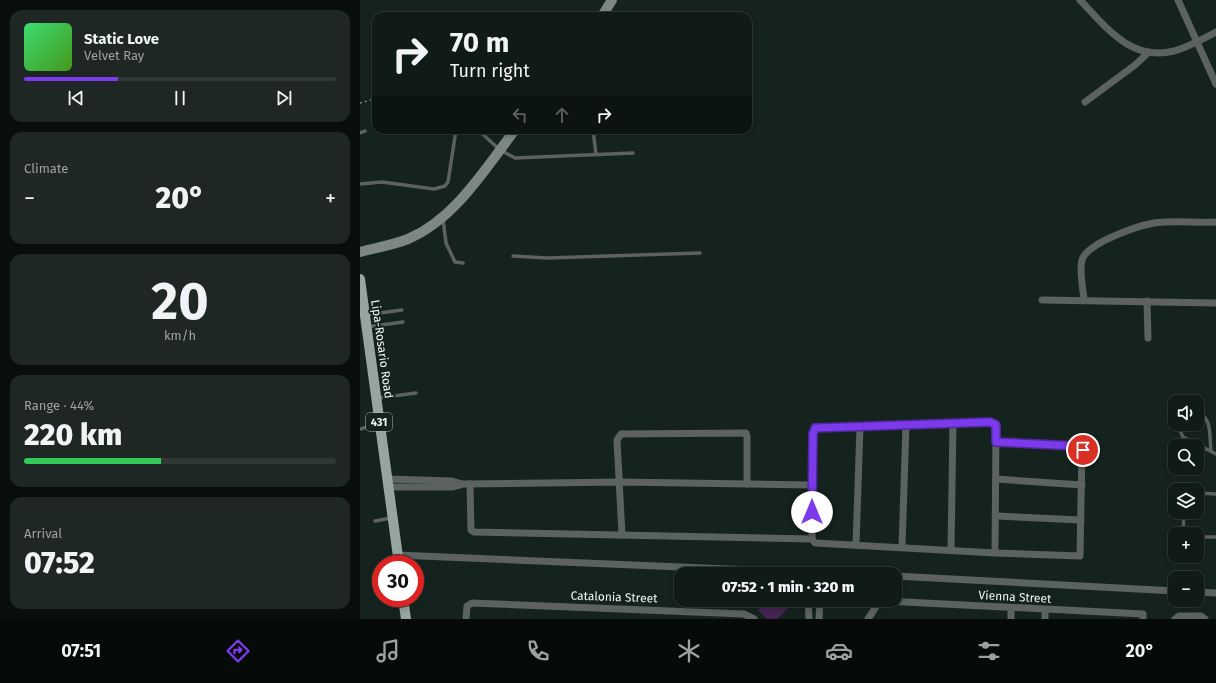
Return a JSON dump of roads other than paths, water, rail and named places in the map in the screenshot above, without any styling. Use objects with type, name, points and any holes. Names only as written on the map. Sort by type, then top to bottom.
[{"type":"main road","name":"Lipa-Rosario Road","points":[[360,279],[397,555]]},
{"type":"main road","points":[[404,607],[406,619]]},
{"type":"street","points":[[604,12],[612,0]]},
{"type":"street","points":[[1080,0],[1117,38],[1140,51],[1174,51],[1216,32]]},
{"type":"street","points":[[1178,0],[1198,41],[1216,84]]},
{"type":"street","points":[[1085,102],[1136,66],[1149,52]]},
{"type":"street","points":[[360,252],[407,239],[432,225],[443,216],[476,181],[512,134]]},
{"type":"street","points":[[1084,300],[1082,261],[1085,253],[1092,247],[1139,226],[1155,223],[1216,222]]},
{"type":"street","points":[[1042,300],[1216,303]]},
{"type":"street","points":[[1147,301],[1148,338]]},
{"type":"street","points":[[812,539],[813,430],[819,428],[860,426],[992,422],[996,425],[995,553]]},
{"type":"street","points":[[951,550],[953,423]]},
{"type":"street","points":[[902,547],[906,425]]},
{"type":"street","points":[[856,545],[860,426]]},
{"type":"street","points":[[622,535],[617,440],[621,434],[744,433],[748,436],[747,484]]},
{"type":"street","points":[[466,484],[472,531],[812,539],[816,543],[1078,557],[1081,552],[1083,450],[1080,446],[996,442]]},
{"type":"street","points":[[996,479],[1082,485]]},
{"type":"street","points":[[388,483],[452,487],[466,484],[620,482],[812,485]]},
{"type":"street","points":[[996,516],[1081,520]]},
{"type":"street","points":[[424,561],[674,569]]},
{"type":"street","points":[[902,576],[1168,591]]},
{"type":"street","points":[[1204,592],[1216,593]]},
{"type":"street","name":"Vienna Street","points":[[868,619],[877,605],[885,601],[1045,610],[1077,615],[1143,616]]},
{"type":"street","name":"Catalonia Street","points":[[466,619],[467,606],[472,603],[744,614],[754,619]]},
{"type":"street","points":[[808,607],[809,619]]},
{"type":"street","points":[[819,607],[819,619]]},
{"type":"street","points":[[1011,608],[1011,619]]},
{"type":"street","points":[[1045,610],[1045,619]]},
{"type":"street","points":[[1175,619],[1179,616],[1201,616],[1205,619]]},
{"type":"lane","points":[[360,132],[365,131]]},
{"type":"lane","points":[[360,184],[382,182],[434,189],[445,186],[448,182],[455,134]]},
{"type":"lane","points":[[482,134],[500,150],[514,158],[633,153]]},
{"type":"lane","points":[[594,134],[596,154]]},
{"type":"lane","points":[[443,216],[446,243],[455,262],[463,263]]},
{"type":"lane","points":[[513,256],[547,258],[700,253]]},
{"type":"lane","points":[[364,315],[402,310]]},
{"type":"lane","points":[[366,327],[403,322]]},
{"type":"lane","points":[[376,398],[416,393]]},
{"type":"lane","points":[[1204,415],[1208,421],[1211,451]]},
{"type":"lane","points":[[360,429],[379,424]]},
{"type":"lane","points":[[1181,431],[1183,437],[1216,454]]},
{"type":"lane","points":[[1204,493],[1216,494]]},
{"type":"lane","points":[[375,521],[392,518]]},
{"type":"lane","points":[[1204,537],[1216,537]]}]
